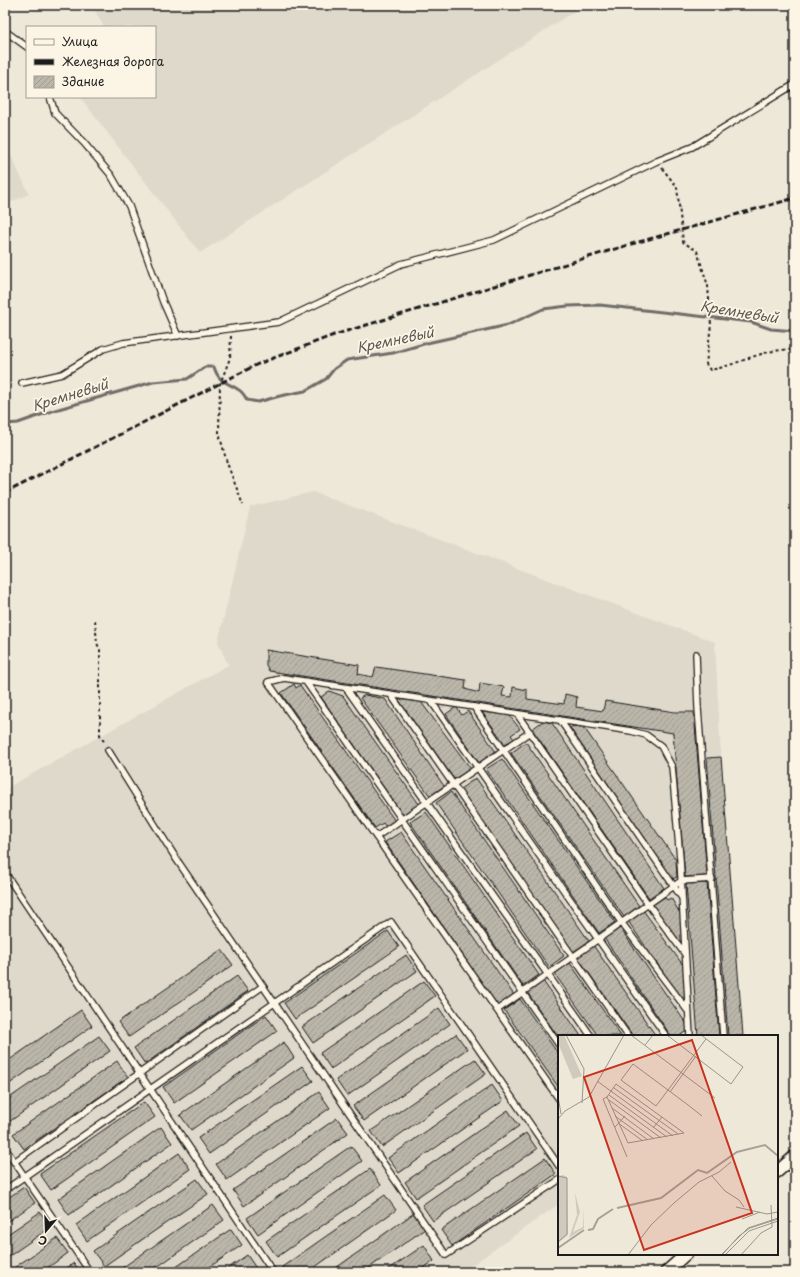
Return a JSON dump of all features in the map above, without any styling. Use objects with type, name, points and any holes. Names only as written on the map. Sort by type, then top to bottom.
[{"type":"street","points":[[778,1171],[795,1156]]},
{"type":"street","points":[[666,1272],[685,1255]]},
{"type":"lane","points":[[5,31],[26,46]]},
{"type":"lane","points":[[22,383],[62,374],[103,349],[123,343],[232,327],[279,322],[401,264],[494,240],[657,161],[692,147],[795,84]]},
{"type":"lane","points":[[50,98],[56,114],[84,143],[111,175],[129,206],[163,302],[178,336]]},
{"type":"lane","points":[[696,654],[698,708],[712,879],[722,1035]]},
{"type":"lane","points":[[558,1097],[268,682],[284,678],[631,731],[646,735],[661,746],[672,767],[681,881],[690,1035]]},
{"type":"lane","points":[[306,682],[521,993],[558,1044]]},
{"type":"lane","points":[[346,688],[590,1035]]},
{"type":"lane","points":[[391,695],[627,1035]]},
{"type":"lane","points":[[431,701],[665,1035]]},
{"type":"lane","points":[[474,707],[621,922],[688,1012]]},
{"type":"lane","points":[[517,714],[648,904],[685,954]]},
{"type":"lane","points":[[560,720],[682,898]]},
{"type":"lane","points":[[376,837],[453,786],[530,732]]},
{"type":"lane","points":[[108,750],[177,860],[446,1255],[558,1181]]},
{"type":"lane","points":[[5,873],[151,1088],[273,1272]]},
{"type":"lane","points":[[497,1010],[681,881],[712,879]]},
{"type":"lane","points":[[5,1190],[391,922],[558,1165]]},
{"type":"lane","points":[[14,1162],[263,986]]},
{"type":"lane","points":[[5,1148],[90,1272]]},
{"type":"path","points":[[657,161],[677,187],[683,242],[697,251],[698,258],[705,274],[710,301],[711,325],[706,364],[710,370],[722,368],[770,351],[795,350]]},
{"type":"path","points":[[232,327],[230,358],[220,384],[219,433],[227,464],[243,505]]},
{"type":"path","points":[[95,620],[97,643],[100,650],[100,735],[108,750]]},
{"type":"shaded area","points":[[92,5],[584,5],[200,253],[81,98],[156,98],[156,26],[103,26]]},
{"type":"shaded area","points":[[5,143],[29,194],[9,203],[5,203]]},
{"type":"shaded area","points":[[313,492],[715,642],[721,757],[743,1035],[558,1035],[558,1205],[462,1272],[5,1272],[5,789],[228,665],[218,642],[250,507]]},
{"type":"building","points":[[266,650],[359,665],[358,674],[373,677],[376,667],[466,680],[465,689],[479,693],[480,683],[504,687],[502,696],[512,697],[513,687],[527,690],[527,699],[564,704],[565,694],[577,697],[576,707],[603,711],[605,701],[675,712],[694,712],[707,876],[685,877],[673,733],[269,671],[266,665]]},
{"type":"building","points":[[294,684],[296,688],[300,685],[395,821],[386,827],[383,823],[375,828],[281,693]]},
{"type":"building","points":[[329,691],[343,696],[419,804],[403,815],[321,697]]},
{"type":"building","points":[[365,695],[385,699],[444,786],[430,796],[360,698]]},
{"type":"building","points":[[398,699],[421,702],[471,769],[454,779]]},
{"type":"building","points":[[456,707],[462,715],[468,711],[496,752],[479,763],[446,714]]},
{"type":"building","points":[[482,712],[509,715],[520,729],[511,735],[514,739],[505,744]]},
{"type":"building","points":[[543,721],[552,723],[664,888],[649,898],[532,729]]},
{"type":"building","points":[[573,726],[585,729],[676,860],[677,877],[670,880],[666,869],[570,728]]},
{"type":"building","points":[[526,742],[639,906],[624,917],[511,753]]},
{"type":"building","points":[[721,757],[743,1035],[728,1035],[707,758]]},
{"type":"building","points":[[502,759],[615,922],[599,933],[486,769]]},
{"type":"building","points":[[476,778],[589,941],[573,952],[460,789]]},
{"type":"building","points":[[451,792],[564,956],[549,967],[436,803]]},
{"type":"building","points":[[426,812],[539,975],[523,986],[410,822]]},
{"type":"building","points":[[401,832],[514,995],[498,1006],[385,842]]},
{"type":"building","points":[[707,883],[719,1035],[698,1035],[686,884]]},
{"type":"building","points":[[665,897],[667,900],[671,898],[681,915],[683,941],[678,943],[652,905]]},
{"type":"building","points":[[643,910],[683,965],[688,998],[683,1001],[628,921]]},
{"type":"building","points":[[620,928],[690,1029],[681,1035],[670,1035],[604,938]]},
{"type":"building","points":[[388,931],[399,947],[295,1019],[284,1003]]},
{"type":"building","points":[[593,945],[655,1035],[632,1035],[577,956]]},
{"type":"building","points":[[222,950],[233,965],[129,1037],[118,1022]]},
{"type":"building","points":[[406,955],[417,971],[313,1043],[302,1027]]},
{"type":"building","points":[[570,963],[620,1035],[597,1035],[554,973]]},
{"type":"building","points":[[237,976],[248,991],[145,1064],[134,1048]]},
{"type":"building","points":[[424,981],[435,996],[331,1069],[320,1053]]},
{"type":"building","points":[[543,981],[580,1035],[558,1035],[558,1037],[527,992]]},
{"type":"building","points":[[520,999],[558,1054],[558,1087],[504,1010]]},
{"type":"building","points":[[439,1008],[450,1024],[347,1096],[336,1080]]},
{"type":"building","points":[[81,1010],[92,1026],[5,1087],[5,1063]]},
{"type":"building","points":[[266,1015],[277,1031],[174,1103],[163,1087]]},
{"type":"building","points":[[456,1034],[467,1049],[364,1121],[353,1106]]},
{"type":"building","points":[[99,1036],[110,1051],[6,1124],[5,1101]]},
{"type":"building","points":[[284,1042],[294,1058],[191,1130],[180,1115]]},
{"type":"building","points":[[475,1059],[486,1074],[382,1147],[371,1131]]},
{"type":"building","points":[[117,1061],[128,1077],[24,1149],[13,1134]]},
{"type":"building","points":[[302,1066],[313,1081],[209,1154],[198,1138]]},
{"type":"building","points":[[492,1085],[503,1101],[399,1173],[388,1158]]},
{"type":"building","points":[[319,1092],[330,1108],[227,1180],[216,1164]]},
{"type":"building","points":[[144,1102],[155,1117],[51,1190],[40,1174]]},
{"type":"building","points":[[508,1110],[519,1126],[416,1198],[405,1182]]},
{"type":"building","points":[[337,1118],[348,1133],[244,1206],[233,1190]]},
{"type":"building","points":[[161,1127],[172,1143],[69,1215],[58,1199]]},
{"type":"building","points":[[526,1133],[537,1149],[433,1221],[422,1205]]},
{"type":"building","points":[[351,1146],[362,1161],[258,1234],[247,1218]]},
{"type":"building","points":[[179,1153],[190,1169],[87,1241],[76,1225]]},
{"type":"building","points":[[545,1158],[556,1174],[452,1246],[441,1230]]},
{"type":"building","points":[[370,1169],[381,1185],[277,1257],[266,1241]]},
{"type":"building","points":[[197,1179],[208,1194],[104,1266],[93,1251]]},
{"type":"building","points":[[24,1187],[35,1203],[5,1223],[5,1200]]},
{"type":"building","points":[[385,1195],[396,1210],[308,1272],[285,1272],[282,1267]]},
{"type":"building","points":[[213,1205],[224,1220],[150,1272],[116,1272]]},
{"type":"building","points":[[40,1212],[51,1227],[5,1259],[5,1236]]},
{"type":"building","points":[[414,1213],[425,1229],[363,1272],[330,1272]]},
{"type":"building","points":[[231,1229],[242,1245],[202,1272],[169,1272]]},
{"type":"building","points":[[57,1238],[68,1253],[42,1272],[8,1272]]},
{"type":"building","points":[[424,1245],[434,1261],[418,1272],[385,1272]]},
{"type":"building","points":[[247,1255],[258,1271],[223,1272]]},
{"type":"building","points":[[74,1263],[80,1272],[61,1272]]},
{"type":"waterway","name":"Кремневый","points":[[5,424],[18,423],[55,410],[153,382],[187,379],[205,367],[214,367],[218,376],[224,382],[243,393],[247,400],[258,402],[305,391],[326,379],[334,369],[347,360],[393,353],[427,343],[508,325],[543,309],[568,306],[600,305],[751,322],[771,329],[795,331]]},
{"type":"railway","points":[[5,493],[258,364],[334,335],[628,245],[795,198]]}]
